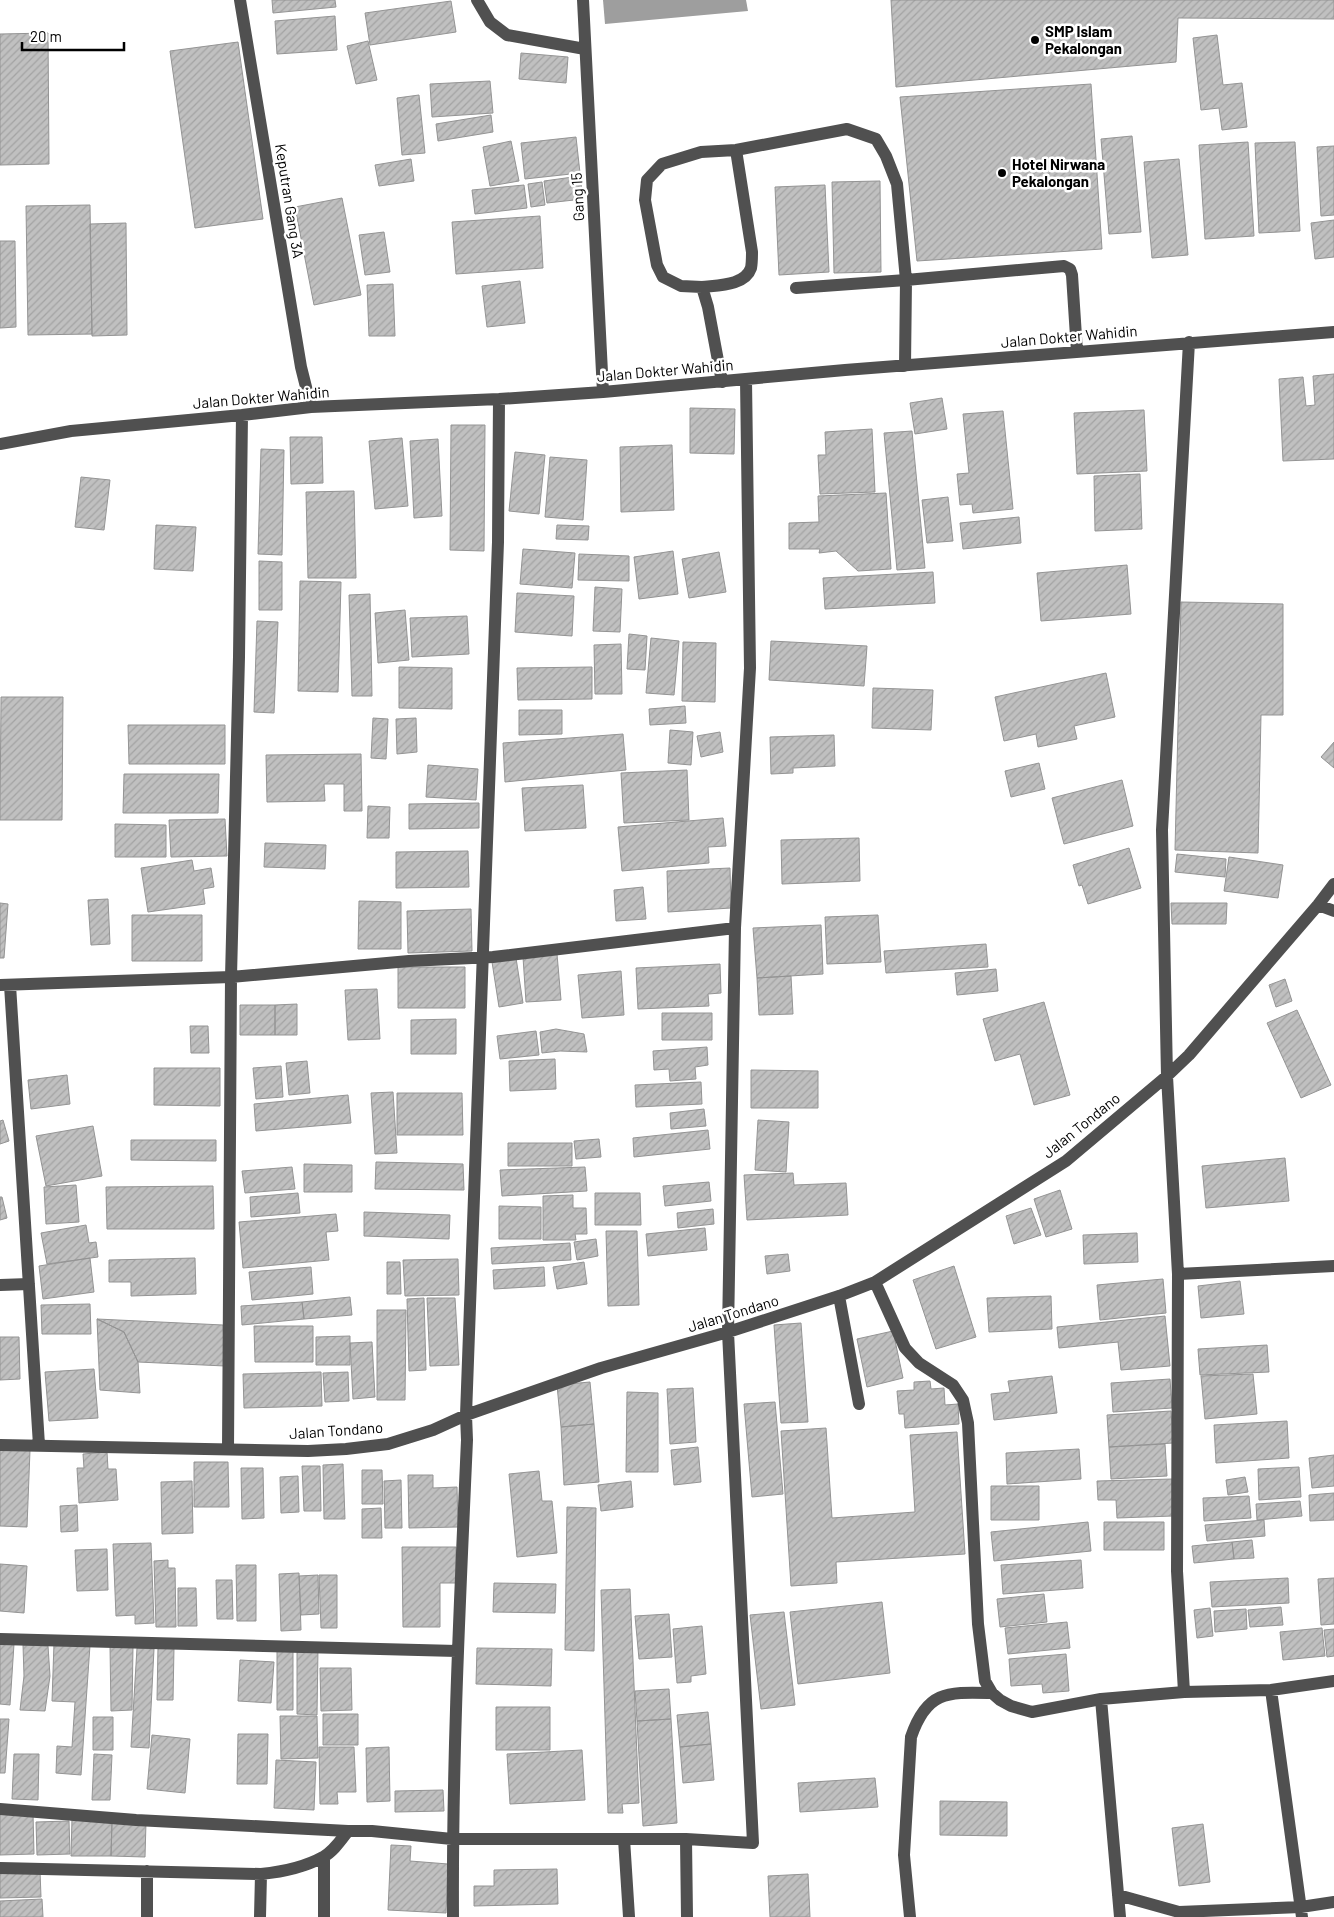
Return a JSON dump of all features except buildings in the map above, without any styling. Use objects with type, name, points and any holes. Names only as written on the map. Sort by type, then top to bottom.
[{"type":"street","name":"Keputran Gang 3A","points":[[240,0],[301,367],[311,407]]},
{"type":"street","points":[[477,0],[490,22],[506,35],[585,49]]},
{"type":"street","name":"Gang 15","points":[[583,0],[603,392]]},
{"type":"street","points":[[736,150],[752,252],[751,268],[745,276],[735,283],[702,287],[681,286],[663,276],[657,265],[645,200],[647,180],[662,164],[701,152],[736,150],[847,129],[876,139],[886,156],[897,184],[906,280],[905,366]]},
{"type":"street","points":[[796,288],[1064,266],[1070,269],[1072,275],[1077,352]]},
{"type":"street","points":[[702,287],[708,308],[722,382]]},
{"type":"street","name":"Jalan Dokter Wahidin","points":[[0,444],[71,431],[311,407],[499,399],[603,392],[845,370],[1334,332]]},
{"type":"street","points":[[1184,1692],[1177,1571],[1178,1274],[1167,1076],[1162,830],[1189,342]]},
{"type":"street","points":[[0,1809],[146,1820],[372,1831],[452,1840],[686,1839],[753,1843],[728,1332],[735,928],[750,668],[746,380]]},
{"type":"street","points":[[453,1917],[452,1840],[458,1650],[498,542],[499,399]]},
{"type":"street","points":[[228,1449],[231,977],[239,666],[242,415]]},
{"type":"street","name":"Jalan Tondano","points":[[0,1444],[308,1451],[388,1444],[433,1430],[466,1415],[601,1368],[728,1332],[839,1296],[875,1282],[1066,1161],[1167,1076],[1189,1055],[1334,884]]},
{"type":"street","points":[[1318,905],[1334,911]]},
{"type":"street","points":[[39,1445],[29,1284],[5,985],[231,977],[409,960],[483,957],[735,928]]},
{"type":"street","points":[[1178,1274],[1334,1266]]},
{"type":"street","points":[[875,1282],[905,1348],[919,1363],[953,1385],[963,1400],[968,1423],[978,1624],[985,1680],[992,1693],[1011,1706],[1032,1712],[1101,1700],[1184,1692],[1271,1690],[1334,1681]]},
{"type":"street","points":[[0,1285],[29,1284]]},
{"type":"street","points":[[839,1296],[859,1404]]},
{"type":"street","points":[[0,1639],[458,1650]]},
{"type":"street","points":[[1271,1690],[1301,1912]]},
{"type":"street","points":[[910,1917],[904,1855],[911,1737],[917,1719],[927,1706],[941,1697],[962,1692],[992,1693]]},
{"type":"street","points":[[1101,1700],[1120,1917]]},
{"type":"street","points":[[0,1868],[261,1874],[278,1872],[324,1857],[348,1831]]},
{"type":"street","points":[[624,1839],[629,1917]]},
{"type":"street","points":[[686,1839],[687,1917]]},
{"type":"street","points":[[324,1857],[324,1917]]},
{"type":"street","points":[[147,1871],[147,1917]]},
{"type":"street","points":[[260,1917],[261,1874]]},
{"type":"street","points":[[1118,1895],[1179,1914],[1301,1912],[1334,1902]]},
{"type":"shaded area","points":[[603,0],[746,0],[748,11],[605,24]]},
{"type":"place","name":"SMP Islam Pekalongan","points":[[1035,40]]},
{"type":"place","name":"Hotel Nirwana Pekalongan","points":[[1002,173]]}]
